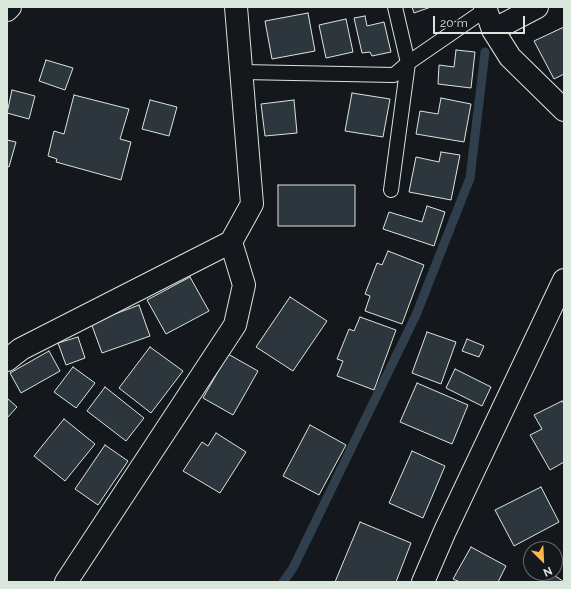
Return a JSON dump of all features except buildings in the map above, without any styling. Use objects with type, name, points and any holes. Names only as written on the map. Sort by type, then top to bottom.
[{"type":"street","points":[[7,10],[10,7]]},
{"type":"street","points":[[7,360],[20,349],[231,242],[252,204],[236,7]]},
{"type":"street","points":[[493,30],[537,7]]},
{"type":"street","points":[[485,8],[493,30],[510,57],[560,100]]},
{"type":"street","points":[[66,582],[235,325],[244,285],[231,242]]},
{"type":"street","points":[[423,582],[564,280]]},
{"type":"lane","points":[[392,190],[408,62],[395,7]]},
{"type":"lane","points":[[242,72],[394,75],[408,62],[485,8]]},
{"type":"waterway","points":[[283,582],[293,568],[416,315],[470,178],[485,52]]}]
